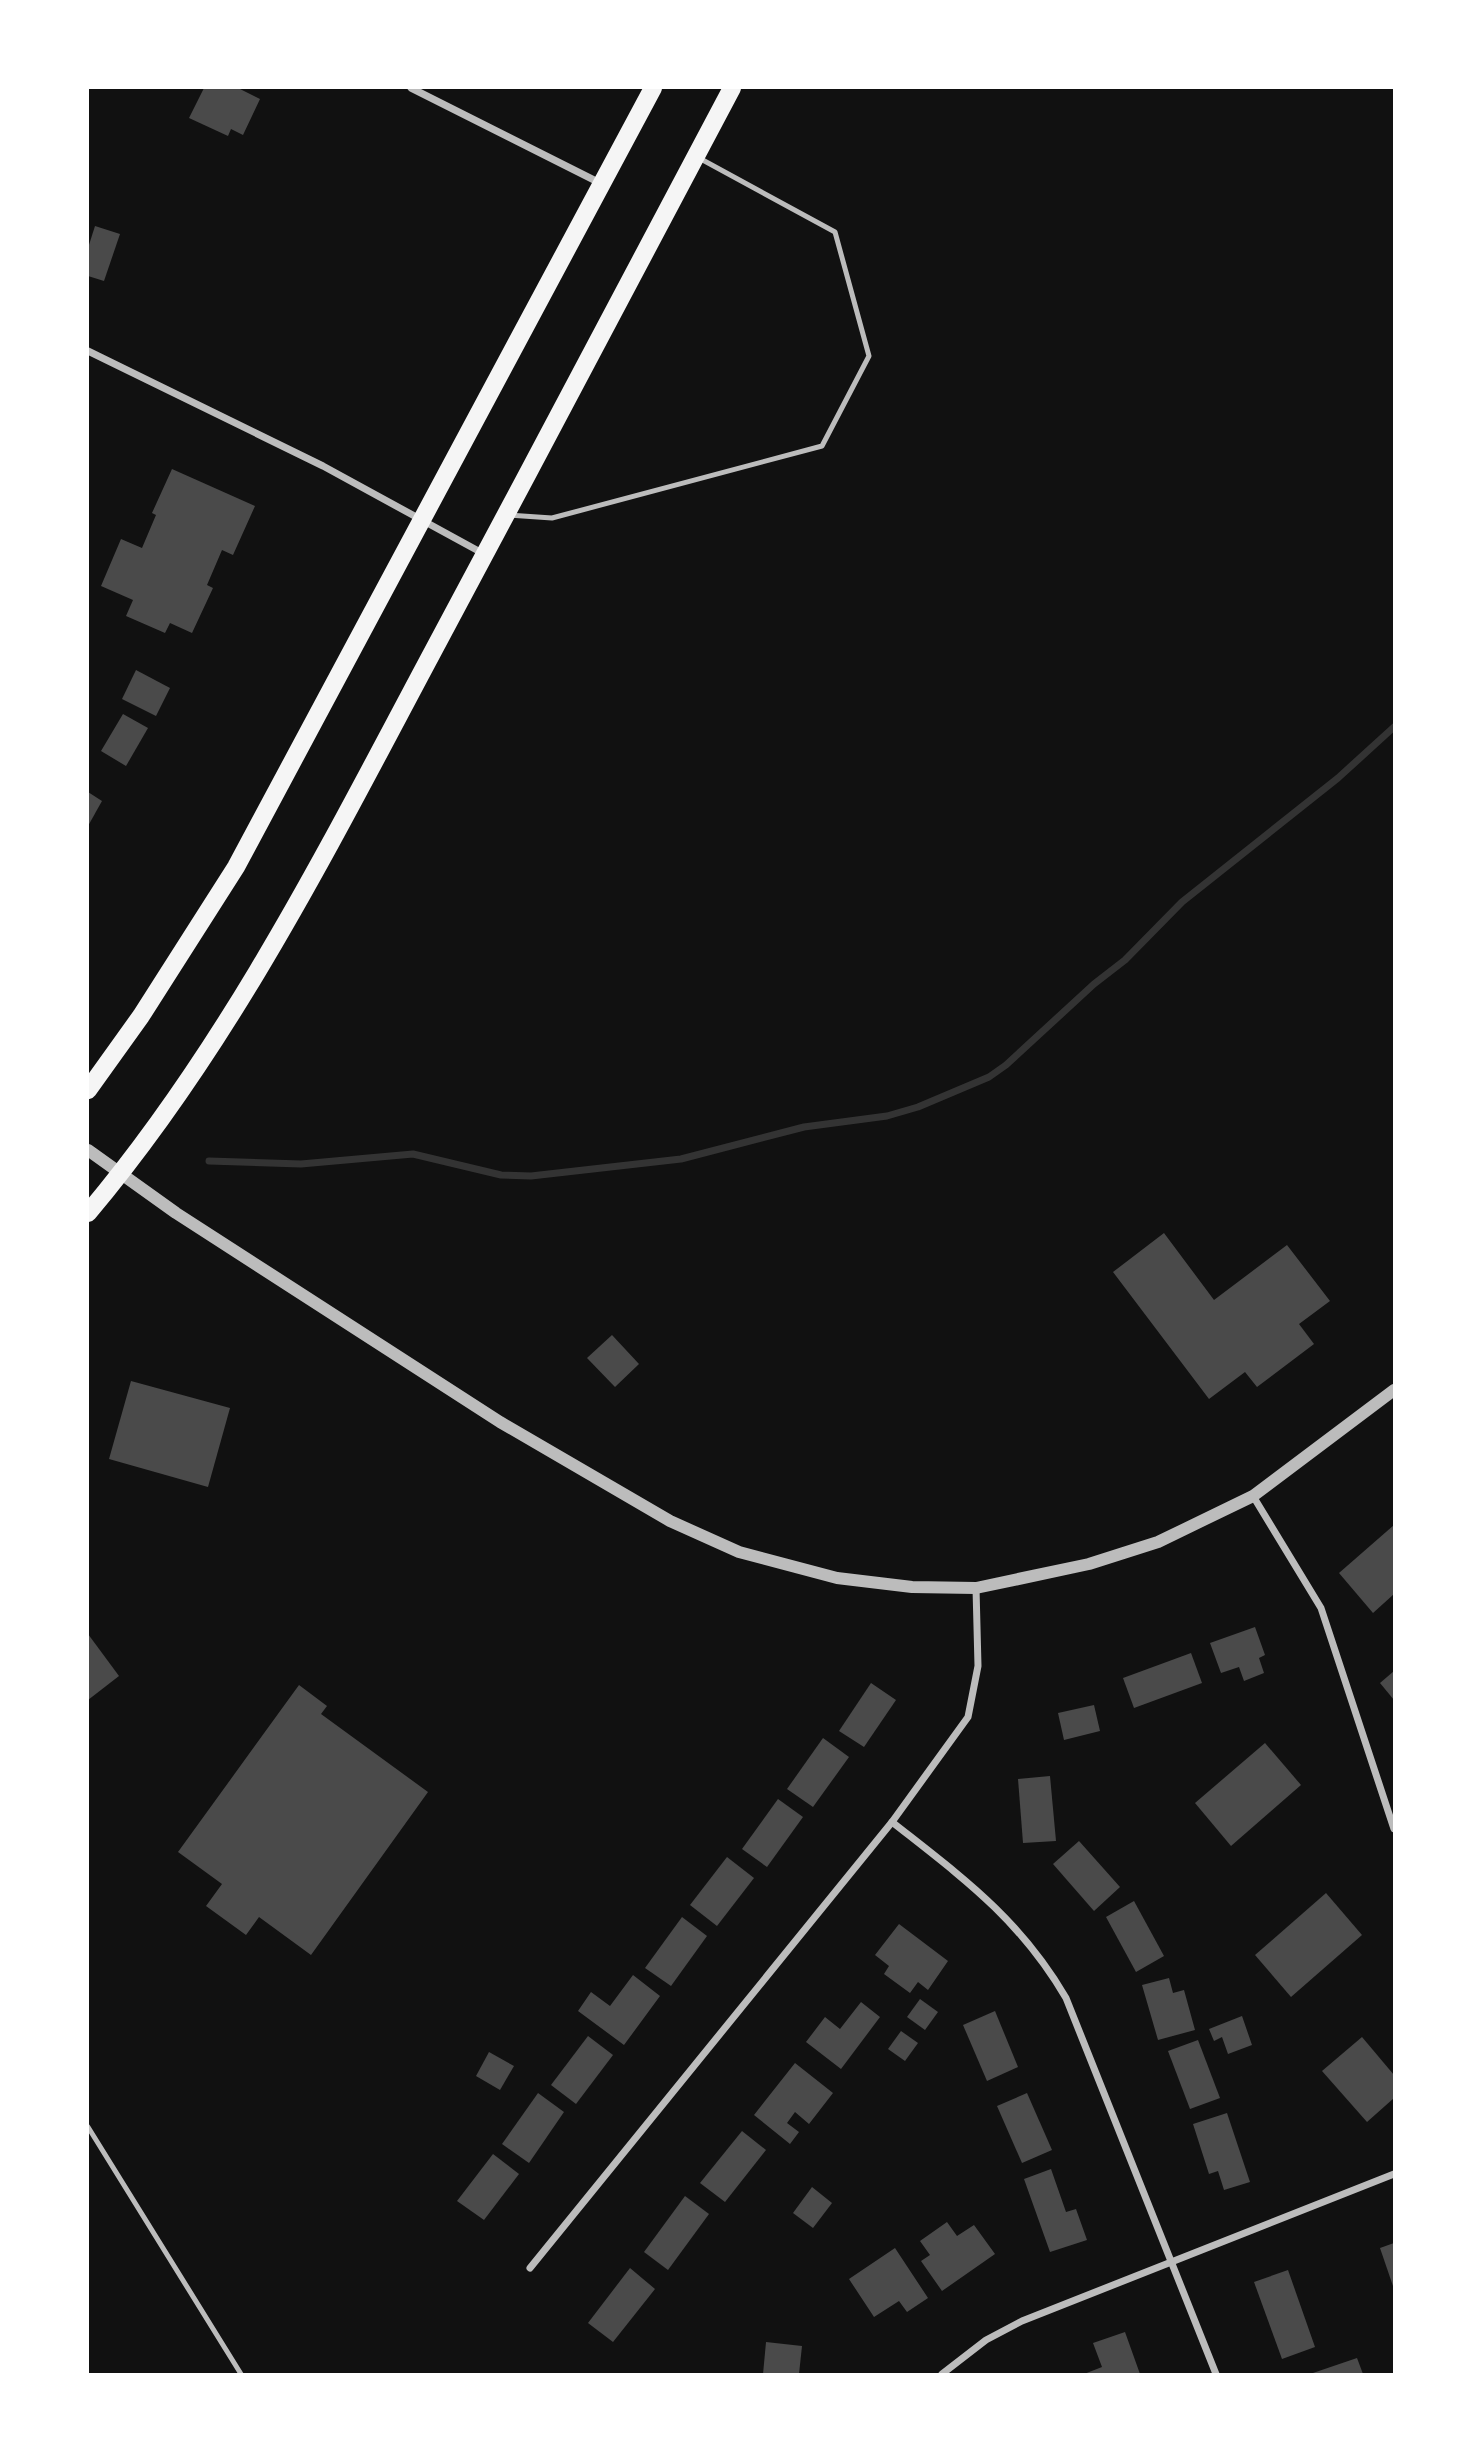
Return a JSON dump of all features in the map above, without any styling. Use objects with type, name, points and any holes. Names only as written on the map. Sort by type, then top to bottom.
[{"type":"main road","points":[[88,1090],[141,1016],[236,867],[653,88]]},
{"type":"main road","points":[[88,1213],[122,1172],[201,1061],[264,962],[485,554],[732,88]]},
{"type":"street","points":[[411,88],[601,184]]},
{"type":"street","points":[[88,351],[323,466],[485,554]]},
{"type":"street","points":[[88,1150],[176,1213],[500,1422],[670,1521],[739,1552],[837,1578],[912,1587],[976,1588],[1089,1564],[1158,1542],[1253,1496],[1395,1390]]},
{"type":"street","points":[[1253,1496],[1321,1608],[1395,1829]]},
{"type":"street","points":[[530,2268],[892,1822],[968,1717],[978,1666],[976,1588]]},
{"type":"street","points":[[892,1822],[981,1892],[1012,1921],[1047,1965],[1066,1998],[1216,2375]]},
{"type":"street","points":[[942,2375],[986,2340],[1022,2321],[1395,2174]]},
{"type":"lane","points":[[505,515],[552,517],[822,446],[869,356],[835,232],[696,156]]},
{"type":"lane","points":[[88,2127],[242,2375]]},
{"type":"building","points":[[204,88],[238,88],[260,99],[243,135],[231,129],[228,136],[189,118]]},
{"type":"building","points":[[95,226],[120,234],[104,281],[88,276],[88,248]]},
{"type":"building","points":[[172,469],[255,506],[233,555],[222,550],[207,585],[213,588],[192,633],[170,623],[165,633],[126,616],[133,600],[101,586],[121,539],[142,548],[156,515],[152,513]]},
{"type":"building","points":[[136,670],[170,688],[156,716],[122,699]]},
{"type":"building","points":[[123,714],[148,728],[126,766],[101,751]]},
{"type":"building","points":[[88,792],[102,801],[88,826]]},
{"type":"building","points":[[1164,1233],[1214,1300],[1287,1245],[1330,1301],[1299,1324],[1314,1344],[1257,1387],[1245,1372],[1209,1399],[1113,1272]]},
{"type":"building","points":[[612,1335],[639,1364],[615,1387],[587,1358]]},
{"type":"building","points":[[131,1381],[230,1408],[208,1487],[109,1459]]},
{"type":"building","points":[[1394,1525],[1394,1594],[1373,1613],[1339,1573]]},
{"type":"building","points":[[1255,1627],[1265,1655],[1259,1658],[1264,1673],[1244,1681],[1239,1667],[1221,1673],[1210,1643]]},
{"type":"building","points":[[88,1634],[119,1676],[88,1700]]},
{"type":"building","points":[[1191,1653],[1202,1683],[1134,1708],[1123,1678]]},
{"type":"building","points":[[1394,1671],[1394,1700],[1380,1683]]},
{"type":"building","points":[[871,1683],[896,1700],[864,1747],[839,1731]]},
{"type":"building","points":[[299,1685],[327,1706],[321,1714],[428,1792],[311,1955],[259,1917],[246,1935],[206,1906],[222,1884],[178,1852]]},
{"type":"building","points":[[1094,1705],[1100,1731],[1064,1740],[1058,1713]]},
{"type":"building","points":[[823,1738],[849,1757],[813,1807],[787,1789]]},
{"type":"building","points":[[1265,1743],[1301,1785],[1231,1846],[1195,1803]]},
{"type":"building","points":[[1050,1776],[1056,1841],[1023,1843],[1018,1779]]},
{"type":"building","points":[[778,1799],[803,1817],[767,1867],[742,1849]]},
{"type":"building","points":[[1079,1841],[1120,1887],[1094,1911],[1053,1864]]},
{"type":"building","points":[[727,1857],[754,1878],[717,1926],[690,1905]]},
{"type":"building","points":[[1326,1893],[1362,1935],[1291,1997],[1255,1955]]},
{"type":"building","points":[[1134,1901],[1164,1956],[1136,1972],[1106,1917]]},
{"type":"building","points":[[682,1917],[707,1936],[671,1986],[645,1968]]},
{"type":"building","points":[[899,1924],[948,1961],[928,1990],[918,1982],[910,1993],[884,1974],[889,1966],[875,1955]]},
{"type":"building","points":[[633,1975],[660,1996],[624,2045],[578,2011],[591,1992],[610,2006]]},
{"type":"building","points":[[1169,1978],[1173,1993],[1184,1990],[1195,2030],[1158,2040],[1142,1985]]},
{"type":"building","points":[[920,1999],[938,2012],[925,2030],[907,2017]]},
{"type":"building","points":[[861,2002],[880,2017],[841,2069],[806,2042],[825,2017],[840,2029]]},
{"type":"building","points":[[995,2011],[1018,2067],[987,2081],[963,2025]]},
{"type":"building","points":[[1242,2016],[1252,2045],[1228,2054],[1222,2037],[1214,2041],[1209,2029]]},
{"type":"building","points":[[901,2031],[918,2043],[905,2061],[888,2049]]},
{"type":"building","points":[[588,2036],[613,2055],[576,2104],[551,2085]]},
{"type":"building","points":[[1362,2037],[1394,2075],[1394,2098],[1367,2122],[1322,2071]]},
{"type":"building","points":[[1198,2040],[1220,2098],[1190,2109],[1168,2051]]},
{"type":"building","points":[[489,2052],[514,2066],[500,2090],[476,2076]]},
{"type":"building","points":[[795,2063],[833,2093],[809,2124],[795,2112],[787,2123],[799,2132],[790,2144],[754,2115]]},
{"type":"building","points":[[538,2093],[564,2112],[529,2163],[502,2144]]},
{"type":"building","points":[[1027,2093],[1052,2150],[1022,2163],[997,2106]]},
{"type":"building","points":[[1227,2113],[1250,2182],[1224,2190],[1218,2171],[1209,2174],[1193,2124]]},
{"type":"building","points":[[742,2131],[766,2150],[725,2202],[700,2183]]},
{"type":"building","points":[[493,2154],[519,2174],[484,2220],[457,2201]]},
{"type":"building","points":[[1051,2169],[1066,2212],[1076,2209],[1087,2240],[1050,2252],[1024,2179]]},
{"type":"building","points":[[812,2187],[832,2203],[813,2228],[793,2213]]},
{"type":"building","points":[[685,2196],[709,2214],[668,2270],[644,2252]]},
{"type":"building","points":[[947,2222],[957,2236],[974,2225],[995,2254],[942,2291],[921,2261],[930,2255],[920,2241]]},
{"type":"building","points":[[1394,2243],[1394,2289],[1380,2248]]},
{"type":"building","points":[[895,2248],[928,2298],[907,2312],[899,2301],[874,2317],[849,2279]]},
{"type":"building","points":[[630,2268],[655,2289],[613,2342],[588,2323]]},
{"type":"building","points":[[1288,2270],[1315,2347],[1282,2359],[1254,2282]]},
{"type":"building","points":[[1125,2332],[1140,2374],[1084,2374],[1102,2367],[1093,2343]]},
{"type":"building","points":[[766,2342],[802,2346],[799,2374],[763,2374]]},
{"type":"building","points":[[1357,2358],[1363,2374],[1310,2374]]},
{"type":"waterway","points":[[209,1161],[301,1164],[413,1154],[501,1175],[531,1176],[681,1159],[804,1127],[887,1116],[918,1107],[989,1077],[1006,1065],[1094,984],[1125,960],[1182,902],[1338,778],[1394,727]]}]
